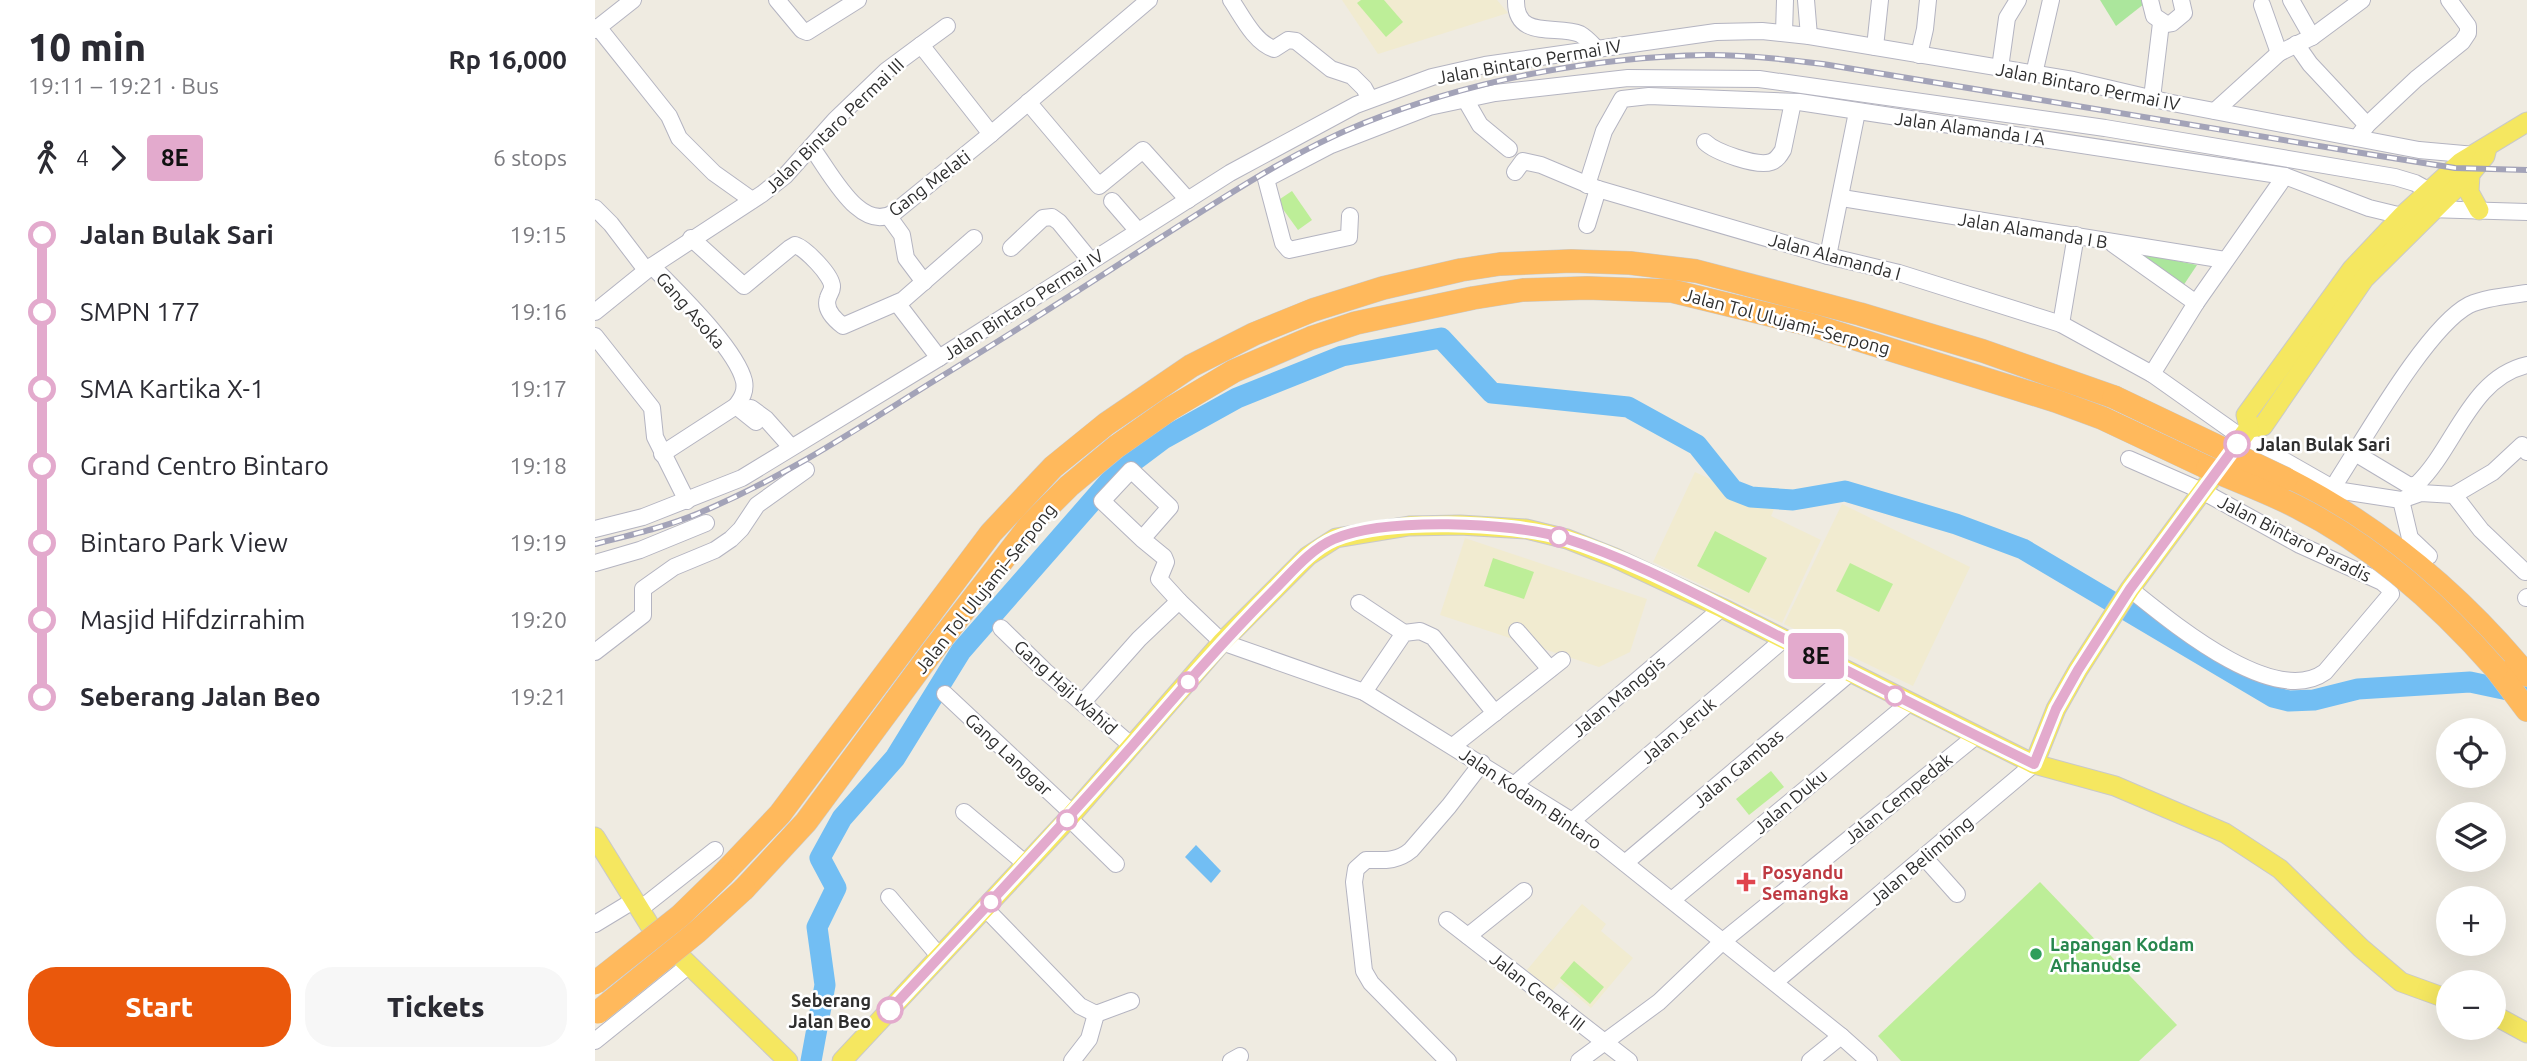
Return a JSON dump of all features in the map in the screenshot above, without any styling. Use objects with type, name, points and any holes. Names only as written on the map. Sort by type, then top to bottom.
[{"type":"highway","name":"Jalan Tol Ulujami–Serpong","points":[[595,983],[680,916],[780,814],[991,533],[1053,467],[1106,424],[1191,366],[1254,334],[1313,310],[1383,288],[1461,270],[1571,261],[1630,263],[1696,271],[1812,300],[1983,351],[2114,397],[2286,479],[2360,521],[2421,566],[2467,608],[2527,675]]},
{"type":"highway","name":"Jalan Tol Ulujami–Serpong","points":[[596,1013],[698,932],[744,889],[806,822],[1030,525],[1069,486],[1116,447],[1170,409],[1234,371],[1311,338],[1356,323],[1523,290],[1587,288],[1672,291],[1811,325],[1984,377],[2102,418],[2297,507],[2350,538],[2428,598],[2480,651],[2527,710]]},
{"type":"main road","points":[[2034,764],[2056,709],[2129,591],[2246,433],[2263,426],[2364,279],[2436,200],[2508,132],[2527,122]]},
{"type":"main road","points":[[2476,162],[2469,192],[2477,210]]},
{"type":"main road","points":[[2246,433],[2246,415],[2344,279],[2406,213],[2436,200]]},
{"type":"main road","points":[[842,1061],[1071,816],[1222,642],[1308,556],[1336,538],[1409,526],[1460,525],[1526,529],[1615,558],[1722,608],[1909,704],[2034,764],[2115,786],[2225,834],[2280,869],[2361,948],[2401,982],[2436,995]]},
{"type":"main road","points":[[595,837],[643,915],[688,966],[788,1061]]},
{"type":"main road","points":[[2506,1022],[2527,1033]]},
{"type":"street","points":[[633,0],[597,29],[669,116],[679,138],[714,173],[753,200]]},
{"type":"street","points":[[777,0],[802,30],[807,32],[858,0]]},
{"type":"street","points":[[991,134],[1149,0]]},
{"type":"street","points":[[1231,0],[1255,26],[1259,40],[1271,49],[1288,40],[1296,41],[1331,69],[1352,76],[1370,99]]},
{"type":"street","points":[[1516,0],[1517,15],[1523,21],[1539,30],[1579,34],[1597,49]]},
{"type":"street","points":[[1784,0],[1784,33]]},
{"type":"street","points":[[1807,0],[1809,36]]},
{"type":"street","points":[[1875,47],[1880,0]]},
{"type":"street","points":[[1919,55],[1928,0]]},
{"type":"street","points":[[2000,68],[2007,18],[2018,0]]},
{"type":"street","points":[[2034,74],[2051,0]]},
{"type":"street","points":[[2150,0],[2154,16],[2161,23],[2172,23],[2182,16],[2185,9],[2181,0]]},
{"type":"street","points":[[2291,0],[2312,37]]},
{"type":"street","points":[[2215,111],[2279,53],[2312,37],[2362,0]]},
{"type":"street","points":[[2296,44],[2362,132],[2416,79],[2462,42],[2468,33],[2468,26],[2449,0]]},
{"type":"street","points":[[2262,5],[2279,53]]},
{"type":"street","points":[[2152,98],[2161,23]]},
{"type":"street","points":[[921,45],[947,26]]},
{"type":"street","name":"Jalan Bintaro Permai IV","points":[[595,529],[643,517],[742,478],[939,358],[1230,173],[1370,99],[1432,77],[1485,65],[1716,32],[1784,33],[2073,80],[2215,111],[2362,132],[2433,153],[2476,162]]},
{"type":"street","name":"Jalan Bintaro Permai III","points":[[595,313],[649,268],[785,176],[886,71],[921,45],[991,134]]},
{"type":"street","points":[[1350,216],[1350,237],[1289,250],[1283,243],[1266,179],[1349,137],[1429,107],[1465,99],[1495,93],[1628,78],[1759,79],[2105,128],[2395,177],[2436,200],[2477,210],[2527,212],[2527,228]]},
{"type":"street","name":"Jalan Alamanda I A","points":[[1593,187],[1604,131],[1619,103],[1625,98],[1649,96],[1793,102],[2285,176],[2369,208],[2406,213]]},
{"type":"street","points":[[1465,99],[1480,125],[1509,149]]},
{"type":"street","points":[[1028,102],[1099,186],[1143,150],[1188,200]]},
{"type":"street","points":[[1705,142],[1716,151],[1759,163],[1770,163],[1779,157],[1783,150],[1793,102]]},
{"type":"street","points":[[1828,256],[1842,198],[1857,112]]},
{"type":"street","name":"Gang Melati","points":[[811,147],[852,204],[869,216],[877,218],[889,217],[991,134]]},
{"type":"street","name":"Jalan Alamanda I","points":[[1515,172],[1523,162],[1532,162],[1593,187],[1828,256],[1899,273],[2061,324],[2152,374],[2336,490],[2401,500],[2421,493],[2454,495]]},
{"type":"street","points":[[2152,374],[2196,303],[2285,176]]},
{"type":"street","points":[[1587,225],[1593,187]]},
{"type":"street","name":"Jalan Alamanda I B","points":[[1842,198],[2225,260]]},
{"type":"street","points":[[1112,201],[1138,231]]},
{"type":"street","points":[[595,208],[649,268]]},
{"type":"street","points":[[889,217],[902,235],[906,258],[924,282]]},
{"type":"street","points":[[1011,248],[1043,218],[1052,217],[1090,260]]},
{"type":"street","points":[[2061,324],[2076,235]]},
{"type":"street","points":[[691,238],[744,286],[795,245],[806,250],[830,281],[832,288],[826,307],[843,326],[897,303],[974,238]]},
{"type":"street","points":[[2111,243],[2196,303]]},
{"type":"street","name":"Gang Asoka","points":[[649,268],[708,326],[736,364],[744,381],[744,391],[738,403]]},
{"type":"street","points":[[2337,481],[2412,365],[2454,317],[2468,306],[2490,298],[2527,293]]},
{"type":"street","points":[[897,303],[939,358]]},
{"type":"street","points":[[595,336],[652,408],[655,437],[687,501]]},
{"type":"street","points":[[2355,453],[2406,484],[2417,484],[2482,393],[2511,369],[2527,365]]},
{"type":"street","points":[[738,403],[756,422]]},
{"type":"street","points":[[738,403],[766,419],[791,447]]},
{"type":"street","points":[[662,454],[738,403]]},
{"type":"street","points":[[2524,448],[2493,472],[2454,495],[2481,530],[2525,572]]},
{"type":"street","points":[[2129,459],[2202,491]]},
{"type":"street","points":[[595,652],[643,615],[643,589],[674,567],[715,550],[731,539],[757,505],[806,470]]},
{"type":"street","name":"Jalan Bintaro Paradis","points":[[2129,591],[2201,642],[2263,676],[2282,681],[2317,678],[2325,672],[2389,598],[2391,591],[2382,582],[2300,545],[2202,491]]},
{"type":"street","points":[[2401,500],[2410,538],[2429,556]]},
{"type":"street","points":[[595,563],[663,541],[706,523]]},
{"type":"street","points":[[1142,539],[1166,559],[1159,579],[1222,642]]},
{"type":"street","points":[[663,541],[674,567]]},
{"type":"street","points":[[1083,702],[1139,639],[1179,601]]},
{"type":"street","points":[[1359,603],[1404,633],[1420,631],[1433,637],[1495,713]]},
{"type":"street","name":"Jalan Manggis","points":[[1515,784],[1722,608]]},
{"type":"street","name":"Gang Haji Wahid","points":[[1001,628],[1045,671],[1132,746]]},
{"type":"street","points":[[1453,746],[1556,664],[1517,631]]},
{"type":"street","points":[[1364,692],[1404,633]]},
{"type":"street","name":"Jalan Jeruk","points":[[1572,821],[1784,639]]},
{"type":"street","name":"Jalan Kodam Bintaro","points":[[1222,642],[1364,692],[1515,784],[1572,821],[1841,1035],[1869,1061]]},
{"type":"street","name":"Jalan Gambas","points":[[1625,863],[1850,673]]},
{"type":"street","name":"Gang Langgar","points":[[945,694],[1071,816],[1116,864]]},
{"type":"street","name":"Jalan Duku","points":[[1672,900],[1909,704]]},
{"type":"street","name":"Jalan Cempedak","points":[[1579,1061],[1659,1002],[1723,941],[1976,736]]},
{"type":"street","points":[[1448,1061],[1371,983],[1362,963],[1354,882],[1356,869],[1366,860],[1391,860],[1404,856],[1411,850],[1450,806],[1482,763]]},
{"type":"street","name":"Jalan Belimbing","points":[[1775,982],[2034,764]]},
{"type":"street","points":[[964,812],[1026,864]]},
{"type":"street","points":[[595,826],[643,915]]},
{"type":"street","points":[[595,924],[643,915],[715,850]]},
{"type":"street","points":[[595,851],[643,915]]},
{"type":"street","points":[[1924,857],[1957,894]]},
{"type":"street","points":[[1468,936],[1524,891]]},
{"type":"street","points":[[889,897],[940,957]]},
{"type":"street","points":[[985,908],[1080,1006],[1096,1014],[1131,1001]]},
{"type":"street","name":"Jalan Cenek III","points":[[1447,920],[1629,1061]]},
{"type":"street","points":[[595,1041],[688,966]]},
{"type":"street","points":[[1072,1061],[1089,1039],[1096,1014]]},
{"type":"street","points":[[1810,1061],[1841,1035]]},
{"type":"shaded area","points":[[1342,0],[1497,0],[1508,13],[1378,54]]},
{"type":"shaded area","points":[[1695,472],[1774,509],[1771,516],[1821,540],[1782,623],[1653,562]]},
{"type":"shaded area","points":[[1842,504],[1970,567],[1913,686],[1784,624]]},
{"type":"shaded area","points":[[1465,538],[1647,599],[1630,652],[1599,667],[1440,615]]},
{"type":"shaded area","points":[[1582,904],[1606,924],[1601,931],[1633,958],[1591,1008],[1560,982],[1552,991],[1527,970]]},
{"type":"green space","points":[[1361,0],[1384,0],[1403,22],[1386,37],[1357,3]]},
{"type":"green space","points":[[2100,0],[2149,0],[2116,26]]},
{"type":"green space","points":[[1292,191],[1312,220],[1298,230],[1277,201]]},
{"type":"green space","points":[[2113,248],[2197,265],[2177,295]]},
{"type":"green space","points":[[1715,531],[1767,558],[1749,593],[1697,566]]},
{"type":"green space","points":[[1493,558],[1534,572],[1524,599],[1484,586]]},
{"type":"green space","points":[[1850,563],[1893,584],[1879,612],[1836,591]]},
{"type":"green space","points":[[1771,771],[1784,787],[1749,815],[1736,799]]},
{"type":"green space","name":"Lapangan Kodam Arhanudse","points":[[2040,882],[2177,1025],[2139,1061],[1901,1061],[1878,1036]]},
{"type":"green space","points":[[1574,961],[1604,987],[1590,1004],[1560,978]]},
{"type":"water","points":[[1196,845],[1221,871],[1211,883],[1185,857]]},
{"type":"waterway","points":[[811,1061],[825,985],[817,927],[836,888],[820,858],[842,818],[895,758],[961,651],[1115,475],[1163,439],[1237,398],[1342,356],[1441,338],[1492,393],[1628,407],[1697,445],[1733,490],[1751,497],[1793,500],[1845,491],[1956,524],[2023,549],[2273,697],[2289,701],[2314,700],[2358,689],[2470,682],[2522,693]]},
{"type":"railway","points":[[595,544],[686,518],[788,470],[845,437],[1229,194],[1309,148],[1405,108],[1490,83],[1533,74],[1621,60],[1664,57],[1722,55],[1779,59],[2455,168],[2527,170]]},
{"type":"bus line","name":"8E","points":[[890,1010],[1073,814],[1222,642],[1308,556],[1336,538],[1409,526],[1460,525],[1526,529],[1567,539],[1615,558],[1722,608],[1909,704],[2034,764],[2056,709],[2078,670],[2130,589],[2237,444]]},
{"type":"place","name":"Jalan Bulak Sari","points":[[2237,444]]},
{"type":"place","name":"Posyandu Semangka","points":[[1746,882]]},
{"type":"place","name":"Lapangan Kodam Arhanudse","points":[[2036,954]]},
{"type":"place","name":"Seberang Jalan Beo","points":[[890,1010]]}]
